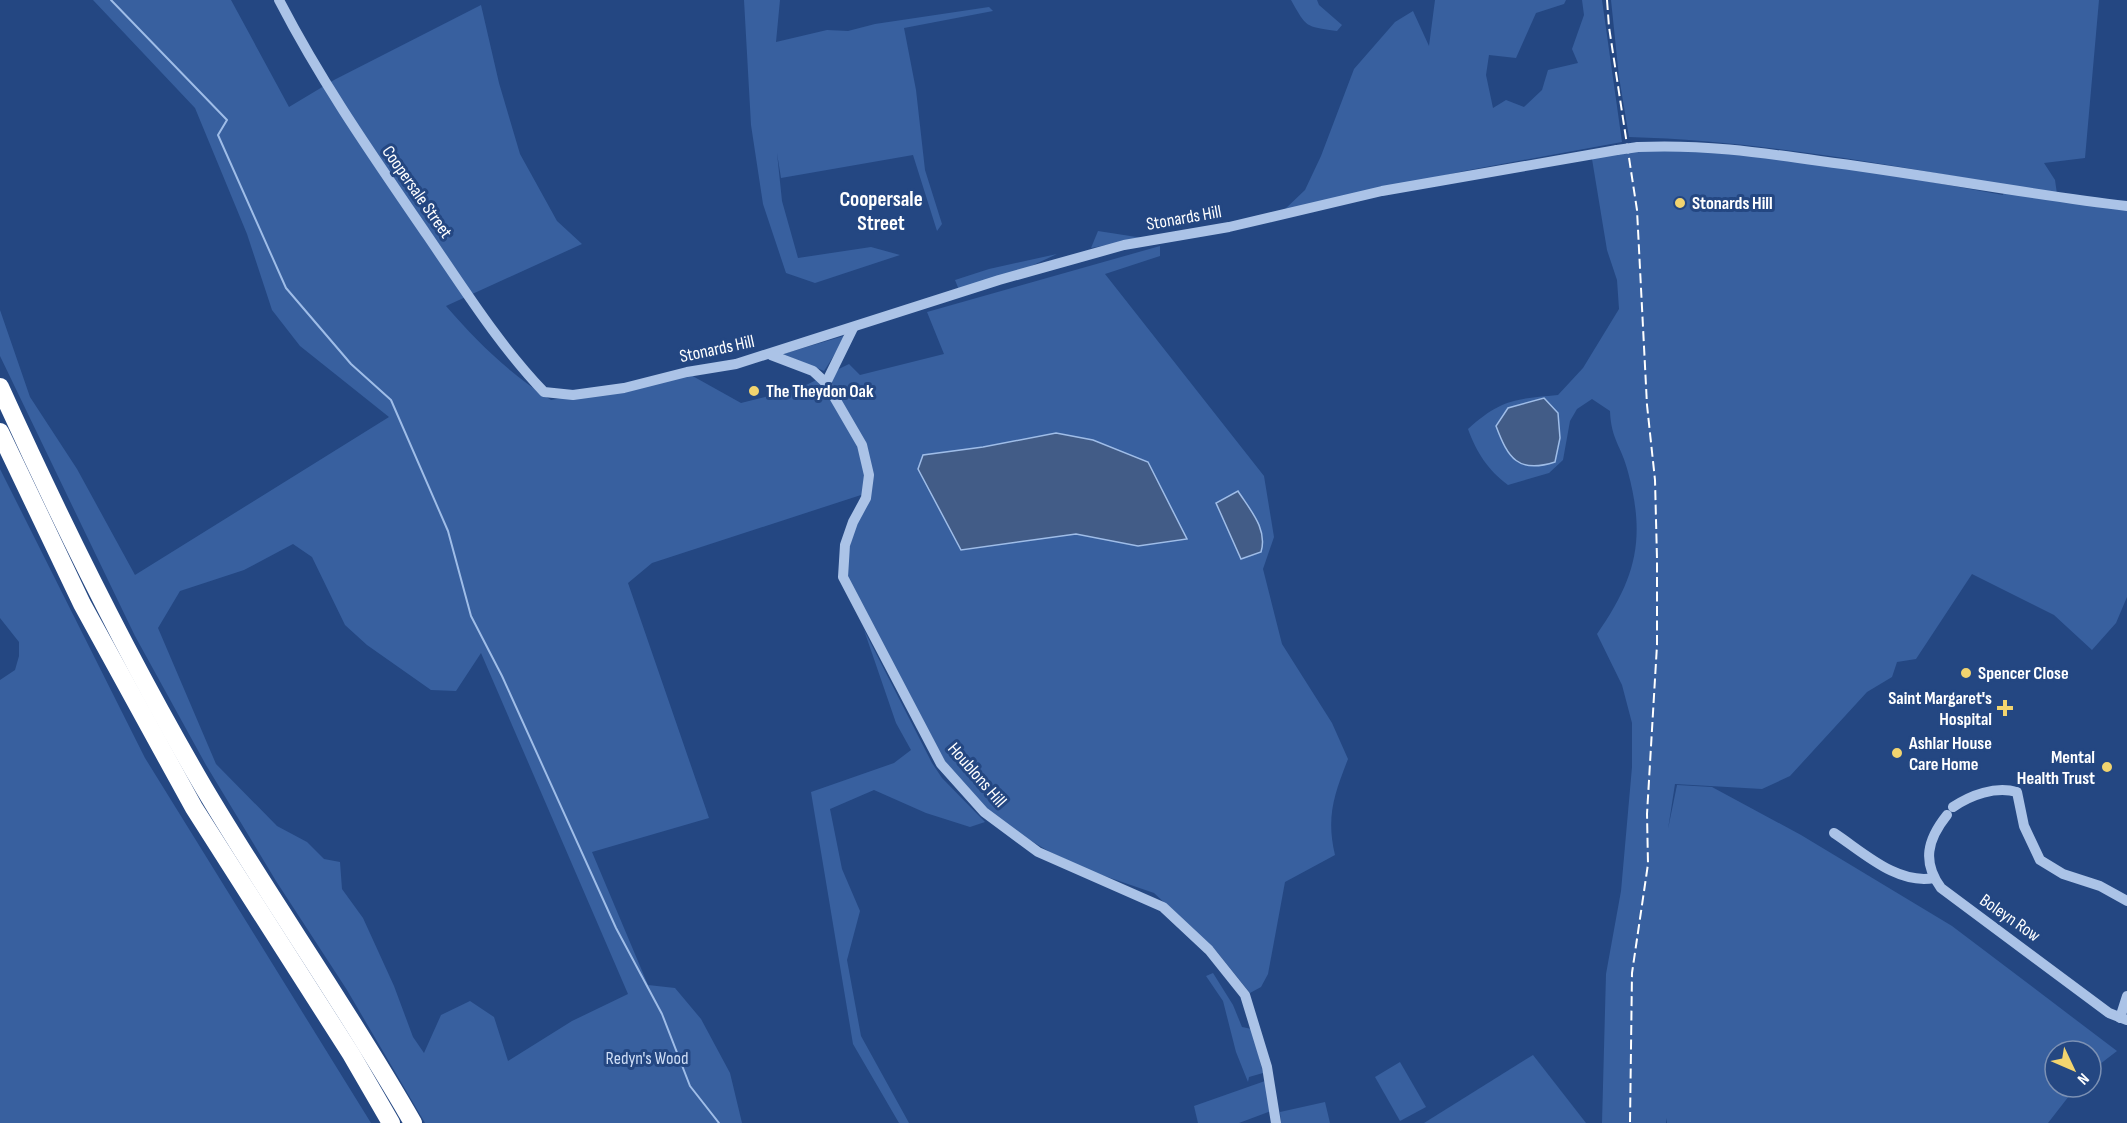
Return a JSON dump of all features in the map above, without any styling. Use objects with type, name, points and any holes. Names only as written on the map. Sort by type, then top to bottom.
[{"type":"highway","points":[[0,387],[92,581],[166,721],[205,789],[367,1043],[413,1123]]},
{"type":"highway","points":[[0,432],[82,604],[142,717],[194,808],[345,1044],[391,1123]]},
{"type":"street","name":"Coopersale Street","points":[[279,0],[343,113],[490,327],[520,367],[544,392]]},
{"type":"street","name":"Stonards Hill","points":[[544,392],[573,395],[624,388],[771,355],[999,280],[1124,245],[1229,227],[1382,191],[1638,147],[1711,146],[1868,167],[2036,195],[2127,206]]},
{"type":"street","points":[[826,383],[853,328]]},
{"type":"street","name":"Houblons Hill","points":[[771,355],[813,371],[826,383],[862,445],[869,475],[866,498],[853,522],[845,546],[843,577],[940,764],[984,812],[1038,852],[1163,908],[1209,950],[1245,995],[1267,1066],[1276,1123]]},
{"type":"street","points":[[1834,833],[1901,876],[1918,881],[1934,878],[1927,854],[1930,842],[1950,811],[1967,798],[2003,790],[2017,792],[2024,826],[2040,860],[2063,874],[2100,886],[2127,900]]},
{"type":"street","name":"Boleyn Row","points":[[1934,878],[1949,894],[2124,1019]]},
{"type":"street","points":[[2124,1019],[2127,996]]},
{"type":"green space","name":"Redyn's Wood","points":[[93,0],[231,0],[289,107],[334,80],[481,5],[499,83],[520,154],[557,221],[582,244],[446,306],[495,357],[551,400],[689,374],[741,403],[800,388],[849,364],[860,375],[944,354],[927,312],[1160,246],[1160,256],[1105,274],[1264,476],[1274,537],[1263,569],[1282,644],[1332,723],[1348,759],[1331,817],[1335,855],[1285,882],[1268,974],[1261,987],[1250,993],[1217,952],[1154,893],[1093,872],[1050,852],[989,816],[954,779],[848,578],[847,560],[861,495],[652,563],[628,583],[709,818],[592,852],[648,985],[675,988],[701,1019],[730,1073],[742,1123],[425,1123],[347,990],[276,881],[206,765],[135,636],[0,356],[0,310],[30,397],[77,469],[135,575],[389,417],[300,346],[272,310],[247,234],[195,108]],"holes":[[[293,544],[312,557],[345,625],[367,645],[431,690],[456,691],[481,653],[628,994],[572,1021],[508,1061],[494,1017],[470,1001],[441,1015],[424,1053],[413,1037],[394,986],[363,918],[342,889],[340,862],[324,859],[307,842],[277,826],[216,764],[158,628],[180,591],[244,570]]]},
{"type":"green space","points":[[744,0],[780,0],[776,42],[827,30],[848,31],[875,24],[989,7],[993,11],[904,28],[916,90],[925,170],[942,224],[937,231],[913,155],[781,178],[777,153],[782,201],[798,258],[871,247],[900,255],[815,283],[786,273],[763,204],[751,125]]},
{"type":"green space","points":[[1291,0],[1317,0],[1319,5],[1342,25],[1337,31],[1312,26],[1304,21]]},
{"type":"green space","points":[[1435,0],[1566,0],[1564,4],[1536,13],[1516,58],[1489,55],[1486,75],[1493,108],[1506,100],[1524,107],[1542,90],[1548,70],[1578,63],[1572,49],[1584,15],[1582,0],[1602,0],[1622,142],[1464,171],[1282,212],[1305,190],[1321,156],[1354,69],[1395,22],[1413,11],[1429,46]]},
{"type":"green space","points":[[1611,0],[2099,0],[2085,158],[2044,163],[2055,180],[2057,194],[1790,150],[1629,137],[1619,77]]},
{"type":"green space","points":[[1669,146],[1854,168],[2003,195],[2004,192],[2127,206],[2127,597],[2116,623],[2092,650],[2054,615],[1972,574],[1916,659],[1897,662],[1892,677],[1867,692],[1790,776],[1762,789],[1675,784],[1668,829],[1677,785],[1712,787],[1801,835],[1952,926],[2101,1039],[2043,1039],[2043,1099],[2067,1099],[2048,1123],[1667,1123],[1666,1118],[1666,1123],[1602,1123],[1606,974],[1621,891],[1632,767],[1632,723],[1622,685],[1597,634],[1621,594],[1634,557],[1636,518],[1633,496],[1626,463],[1612,429],[1610,411],[1592,399],[1577,409],[1570,421],[1563,460],[1549,473],[1508,485],[1484,460],[1468,429],[1490,412],[1510,402],[1558,395],[1583,368],[1619,309],[1617,280],[1607,250],[1591,153]]},
{"type":"green space","points":[[1098,231],[1143,238],[1091,248]]},
{"type":"green space","points":[[1057,254],[1027,268],[959,290],[955,280],[989,269]]},
{"type":"green space","points":[[847,335],[824,371],[783,354]]},
{"type":"green space","points":[[0,469],[145,758],[371,1123],[0,1123],[0,680],[15,670],[19,656],[19,642],[0,618]]},
{"type":"green space","points":[[864,630],[932,763],[942,778],[985,822],[970,827],[926,813],[874,790],[830,809],[842,869],[860,911],[847,960],[861,1036],[909,1123],[899,1123],[853,1044],[811,792],[894,763],[911,750],[896,723]]},
{"type":"green space","points":[[1213,973],[1233,1005],[1242,1027],[1252,1029],[1263,1073],[1249,1077],[1248,1082],[1236,1052],[1223,1001],[1206,976]]},
{"type":"green space","points":[[2103,1040],[2117,1051],[2103,1062]]},
{"type":"green space","points":[[1533,1055],[1586,1123],[1424,1123]]},
{"type":"green space","points":[[1400,1062],[1426,1107],[1400,1121],[1375,1077]]},
{"type":"green space","points":[[1265,1081],[1271,1111],[1239,1123],[1198,1123],[1194,1106]]},
{"type":"green space","points":[[1325,1102],[1330,1123],[1281,1123],[1280,1112]]},
{"type":"shaded area","points":[[1544,398],[1558,413],[1560,438],[1555,462],[1532,466],[1523,464],[1510,455],[1496,426],[1508,408]]},
{"type":"shaded area","points":[[1056,433],[1093,440],[1148,462],[1187,539],[1138,546],[1076,534],[961,550],[918,469],[923,455],[983,447]]},
{"type":"shaded area","points":[[1238,491],[1257,520],[1263,544],[1261,552],[1241,559],[1216,503]]},
{"type":"waterway","points":[[111,0],[227,120],[218,135],[286,288],[351,364],[391,400],[448,531],[471,616],[502,676],[616,928],[662,1014],[690,1086],[719,1123]]},
{"type":"railway","points":[[1607,0],[1609,27],[1637,210],[1647,405],[1655,480],[1657,559],[1657,645],[1647,814],[1648,864],[1632,973],[1630,1123]]},
{"type":"place","name":"Stonards Hill","points":[[1680,203]]},
{"type":"place","name":"The Theydon Oak","points":[[754,391]]},
{"type":"place","name":"Spencer Close","points":[[1966,673]]},
{"type":"place","name":"Saint Margaret's Hospital","points":[[2005,708]]},
{"type":"place","name":"Ashlar House Care Home","points":[[1897,753]]},
{"type":"place","name":"Mental Health Trust","points":[[2107,767]]},
{"type":"district","name":"Coopersale Street","points":[[881,211]]}]
